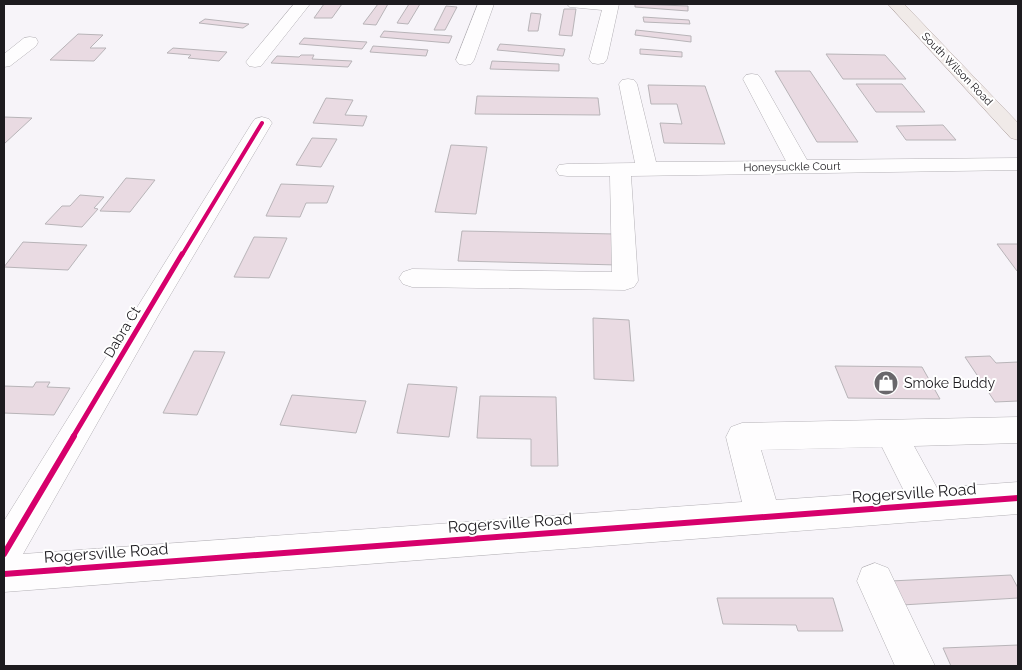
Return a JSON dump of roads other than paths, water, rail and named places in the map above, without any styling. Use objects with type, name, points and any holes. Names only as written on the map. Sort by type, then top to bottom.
[{"type":"main road","name":"South Wilson Road","points":[[896,4],[1018,134]]},
{"type":"street","points":[[255,62],[302,4]]},
{"type":"street","points":[[465,60],[486,4]]},
{"type":"street","points":[[575,4],[611,5],[598,60]]},
{"type":"street","points":[[4,62],[30,42]]},
{"type":"street","points":[[752,79],[800,167]]},
{"type":"street","points":[[628,84],[647,169]]},
{"type":"street","name":"Dabra Ct","points":[[4,554],[262,123]]},
{"type":"street","name":"Honeysuckle Court","points":[[567,170],[1018,164]]},
{"type":"street","points":[[412,278],[626,281],[620,169]]},
{"type":"street","points":[[763,516],[742,437],[1018,430]]},
{"type":"street","points":[[891,434],[928,504]]},
{"type":"street","name":"Rogersville Road","points":[[4,574],[1018,498]]},
{"type":"street","points":[[875,580],[915,666]]},
{"type":"place","name":"Smoke Buddy","points":[[886,383]]}]
